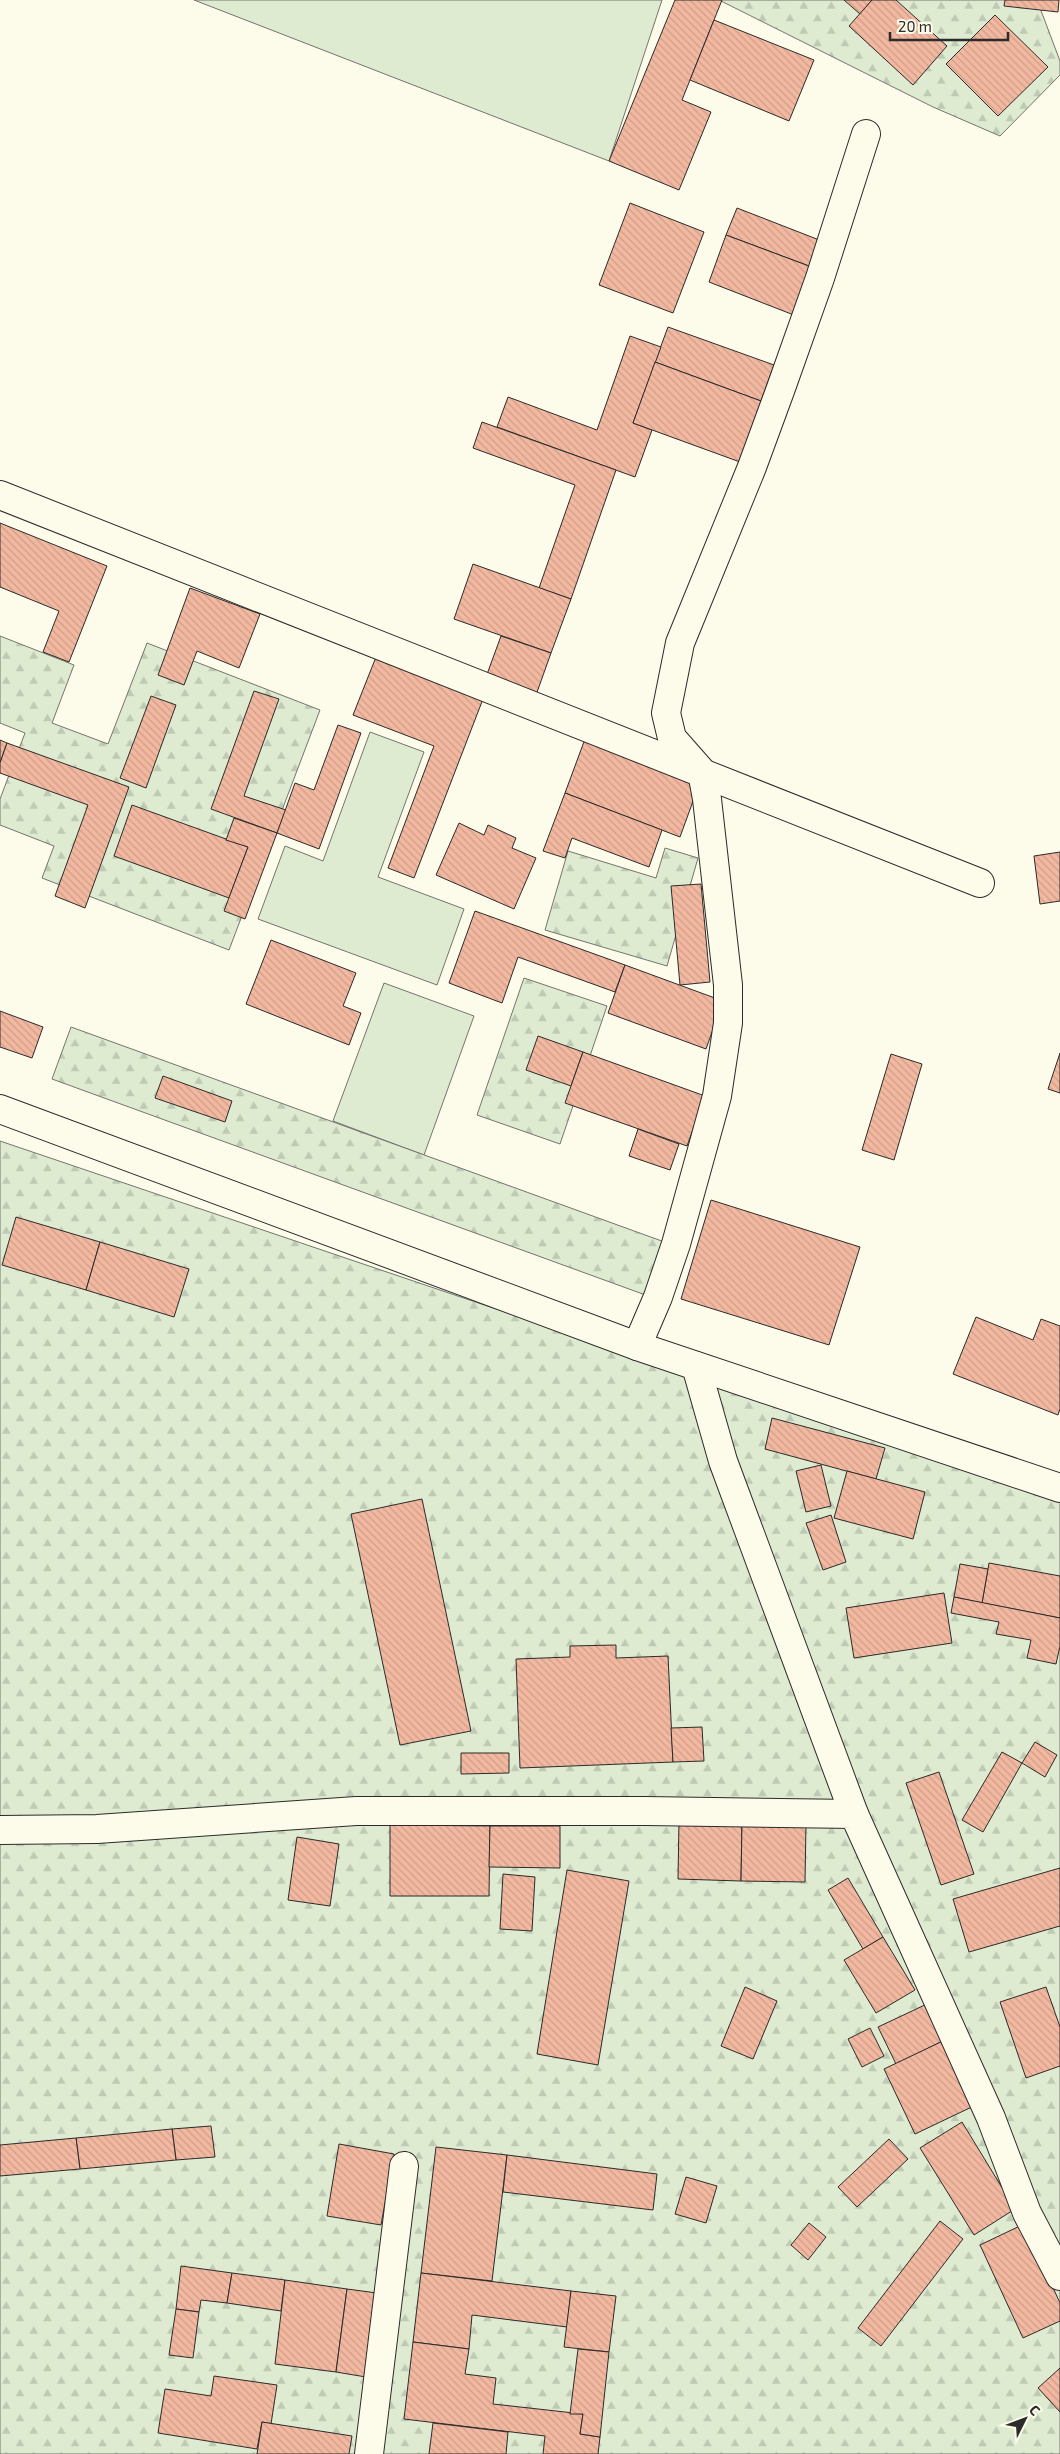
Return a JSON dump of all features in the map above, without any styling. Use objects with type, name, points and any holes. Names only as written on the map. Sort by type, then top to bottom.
[{"type":"street","points":[[637,1346],[658,1297],[676,1244],[716,1096],[728,1023],[727,975],[707,799],[702,772],[672,738],[666,713],[680,643],[752,467],[781,388],[820,278],[866,134]]},
{"type":"street","points":[[0,495],[980,883]]},
{"type":"street","points":[[0,1109],[637,1346],[1060,1488]]},
{"type":"street","points":[[696,1366],[723,1461],[854,1814],[991,2118],[1026,2214],[1060,2276]]},
{"type":"street","points":[[0,1830],[96,1829],[356,1811],[646,1811],[854,1814]]},
{"type":"street","points":[[369,2454],[404,2166]]},
{"type":"green space","points":[[194,0],[662,0],[609,161]]},
{"type":"green space","points":[[719,0],[1037,0],[1060,61],[1060,75],[1000,136],[933,107]]},
{"type":"green space","points":[[0,636],[74,665],[52,723],[108,744],[147,643],[320,710],[229,950],[42,878],[54,846],[0,825],[0,799],[25,733],[0,723]]},
{"type":"green space","points":[[370,732],[424,752],[378,877],[464,909],[437,985],[258,919],[285,846],[323,861]]},
{"type":"green space","points":[[665,848],[698,858],[667,966],[545,930],[568,851],[656,878]]},
{"type":"green space","points":[[524,978],[607,1006],[560,1144],[477,1115]]},
{"type":"green space","points":[[384,983],[474,1016],[424,1155],[333,1121]]},
{"type":"green space","points":[[71,1027],[670,1244],[651,1297],[52,1079]]},
{"type":"green space","points":[[0,1141],[1060,1500],[1060,2454],[0,2454]]},
{"type":"building","points":[[675,0],[722,0],[682,100],[711,112],[679,190],[609,161]]},
{"type":"building","points":[[844,0],[872,0],[860,14]]},
{"type":"building","points":[[872,0],[896,0],[947,46],[913,85],[849,26]]},
{"type":"building","points":[[1005,0],[1059,0],[1058,12],[1004,6]]},
{"type":"building","points":[[995,15],[1048,67],[998,116],[946,64]]},
{"type":"building","points":[[714,20],[814,60],[789,121],[690,80]]},
{"type":"building","points":[[630,203],[704,232],[673,313],[599,285]]},
{"type":"building","points":[[737,208],[827,243],[817,269],[726,235]]},
{"type":"building","points":[[726,235],[817,269],[799,317],[709,282]]},
{"type":"building","points":[[668,327],[774,365],[761,401],[655,362]]},
{"type":"building","points":[[630,336],[661,347],[633,423],[652,430],[635,477],[497,427],[508,397],[597,430]]},
{"type":"building","points":[[655,362],[761,401],[740,462],[633,423]]},
{"type":"building","points":[[482,422],[616,470],[571,599],[539,588],[575,485],[473,448]]},
{"type":"building","points":[[0,523],[107,566],[69,662],[43,652],[59,611],[0,587]]},
{"type":"building","points":[[473,564],[571,599],[551,653],[454,619]]},
{"type":"building","points":[[190,588],[260,614],[239,668],[197,651],[184,685],[158,675]]},
{"type":"building","points":[[501,636],[551,653],[536,695],[486,677]]},
{"type":"building","points":[[376,657],[483,699],[414,878],[388,868],[434,746],[353,715]]},
{"type":"building","points":[[254,691],[279,699],[244,796],[286,810],[277,833],[211,809]]},
{"type":"building","points":[[151,696],[176,705],[146,788],[120,778]]},
{"type":"building","points":[[338,725],[361,733],[319,849],[277,833],[295,783],[314,790]]},
{"type":"building","points":[[585,739],[700,782],[680,837],[565,793]]},
{"type":"building","points":[[0,740],[7,743],[0,763]]},
{"type":"building","points":[[7,743],[129,787],[85,908],[55,896],[88,805],[0,773],[0,763]]},
{"type":"building","points":[[565,793],[662,830],[649,867],[572,838],[565,858],[543,851]]},
{"type":"building","points":[[132,805],[248,847],[229,898],[114,856]]},
{"type":"building","points":[[234,818],[277,833],[245,919],[224,911],[248,847],[226,840]]},
{"type":"building","points":[[459,823],[484,835],[488,825],[516,838],[512,848],[536,858],[514,909],[436,875]]},
{"type":"building","points":[[1060,852],[1060,901],[1040,904],[1034,856]]},
{"type":"building","points":[[701,884],[710,982],[680,985],[671,886]]},
{"type":"building","points":[[475,911],[625,965],[615,992],[518,957],[502,1003],[449,983]]},
{"type":"building","points":[[271,940],[356,973],[343,1006],[361,1013],[349,1045],[246,1004]]},
{"type":"building","points":[[625,965],[723,1001],[706,1049],[608,1013]]},
{"type":"building","points":[[0,1011],[43,1027],[32,1058],[0,1047]]},
{"type":"building","points":[[538,1036],[583,1052],[571,1086],[526,1070]]},
{"type":"building","points":[[583,1052],[705,1096],[687,1146],[565,1103]]},
{"type":"building","points":[[1060,1053],[1060,1093],[1048,1089]]},
{"type":"building","points":[[891,1054],[922,1064],[894,1160],[862,1150]]},
{"type":"building","points":[[163,1076],[232,1101],[225,1122],[155,1098]]},
{"type":"building","points":[[638,1129],[679,1144],[670,1170],[629,1156]]},
{"type":"building","points":[[711,1200],[860,1247],[829,1345],[681,1299]]},
{"type":"building","points":[[16,1217],[100,1242],[86,1290],[2,1265]]},
{"type":"building","points":[[100,1242],[189,1269],[174,1317],[86,1290]]},
{"type":"building","points":[[976,1317],[1033,1340],[1041,1319],[1060,1326],[1060,1409],[1058,1415],[953,1374]]},
{"type":"building","points":[[772,1418],[885,1448],[876,1479],[765,1449]]},
{"type":"building","points":[[821,1465],[831,1506],[806,1512],[796,1471]]},
{"type":"building","points":[[847,1471],[925,1492],[913,1539],[834,1518]]},
{"type":"building","points":[[422,1499],[471,1731],[400,1745],[351,1514]]},
{"type":"building","points":[[831,1515],[846,1562],[823,1570],[806,1523]]},
{"type":"building","points":[[989,1563],[1060,1576],[1060,1618],[982,1603]]},
{"type":"building","points":[[960,1564],[988,1569],[982,1603],[954,1597]]},
{"type":"building","points":[[944,1593],[952,1643],[854,1658],[846,1608]]},
{"type":"building","points":[[954,1597],[1060,1618],[1060,1646],[1056,1664],[1027,1658],[1031,1640],[996,1634],[999,1622],[951,1613]]},
{"type":"building","points":[[616,1645],[616,1658],[668,1656],[673,1762],[520,1768],[516,1659],[570,1657],[570,1646]]},
{"type":"building","points":[[702,1727],[704,1761],[673,1762],[671,1728]]},
{"type":"building","points":[[1035,1742],[1057,1755],[1045,1777],[1022,1763]]},
{"type":"building","points":[[1002,1752],[1022,1763],[983,1832],[962,1820]]},
{"type":"building","points":[[461,1753],[509,1753],[509,1773],[461,1774]]},
{"type":"building","points":[[939,1772],[974,1874],[941,1885],[906,1783]]},
{"type":"building","points":[[679,1820],[742,1821],[741,1881],[678,1879]]},
{"type":"building","points":[[742,1821],[806,1823],[805,1882],[741,1881]]},
{"type":"building","points":[[390,1825],[490,1826],[489,1896],[390,1896]]},
{"type":"building","points":[[490,1826],[560,1826],[560,1868],[489,1867]]},
{"type":"building","points":[[297,1837],[339,1844],[330,1906],[288,1900]]},
{"type":"building","points":[[1060,1868],[1060,1926],[969,1952],[953,1899]]},
{"type":"building","points":[[567,1870],[629,1881],[598,2065],[537,2054]]},
{"type":"building","points":[[503,1874],[535,1877],[532,1931],[500,1929]]},
{"type":"building","points":[[848,1878],[883,1937],[863,1949],[828,1890]]},
{"type":"building","points":[[883,1937],[915,1990],[876,2013],[844,1960]]},
{"type":"building","points":[[745,1987],[777,2001],[753,2059],[721,2046]]},
{"type":"building","points":[[1046,1987],[1060,2027],[1060,2066],[1026,2078],[1000,2002]]},
{"type":"building","points":[[929,2003],[947,2039],[896,2064],[878,2027]]},
{"type":"building","points":[[870,2028],[884,2056],[862,2067],[848,2039]]},
{"type":"building","points":[[947,2039],[978,2104],[915,2134],[884,2069]]},
{"type":"building","points":[[962,2122],[1015,2209],[974,2235],[920,2148]]},
{"type":"building","points":[[211,2126],[215,2157],[176,2160],[172,2129]]},
{"type":"building","points":[[172,2129],[176,2160],[80,2169],[76,2138]]},
{"type":"building","points":[[76,2138],[80,2169],[0,2176],[0,2145]]},
{"type":"building","points":[[889,2139],[908,2159],[857,2207],[838,2187]]},
{"type":"building","points":[[339,2144],[394,2154],[381,2225],[327,2216]]},
{"type":"building","points":[[436,2147],[507,2155],[492,2281],[421,2273]]},
{"type":"building","points":[[507,2155],[657,2174],[653,2210],[503,2192]]},
{"type":"building","points":[[686,2177],[717,2186],[706,2223],[675,2214]]},
{"type":"building","points":[[940,2221],[963,2239],[881,2346],[858,2328]]},
{"type":"building","points":[[809,2223],[826,2237],[808,2260],[791,2245]]},
{"type":"building","points":[[1024,2224],[1060,2303],[1060,2321],[1023,2338],[980,2245]]},
{"type":"building","points":[[181,2266],[232,2273],[227,2303],[201,2300],[199,2312],[176,2309]]},
{"type":"building","points":[[232,2273],[285,2280],[281,2311],[227,2303]]},
{"type":"building","points":[[421,2273],[571,2291],[567,2327],[472,2315],[469,2349],[413,2342]]},
{"type":"building","points":[[285,2280],[347,2289],[336,2372],[275,2364]]},
{"type":"building","points":[[347,2289],[377,2293],[366,2377],[336,2372]]},
{"type":"building","points":[[571,2291],[616,2296],[609,2352],[564,2347]]},
{"type":"building","points":[[176,2309],[199,2312],[193,2358],[169,2355]]},
{"type":"building","points":[[413,2342],[469,2349],[465,2374],[496,2378],[493,2404],[583,2414],[580,2434],[600,2437],[598,2454],[543,2454],[545,2436],[404,2419]]},
{"type":"building","points":[[578,2349],[609,2352],[600,2437],[580,2434],[583,2414],[570,2414]]},
{"type":"building","points":[[1060,2368],[1060,2412],[1038,2388]]},
{"type":"building","points":[[214,2376],[277,2385],[271,2424],[262,2422],[257,2449],[158,2433],[165,2389],[211,2396]]},
{"type":"building","points":[[262,2422],[352,2436],[349,2454],[257,2454]]},
{"type":"building","points":[[433,2423],[508,2432],[506,2454],[429,2454]]}]
